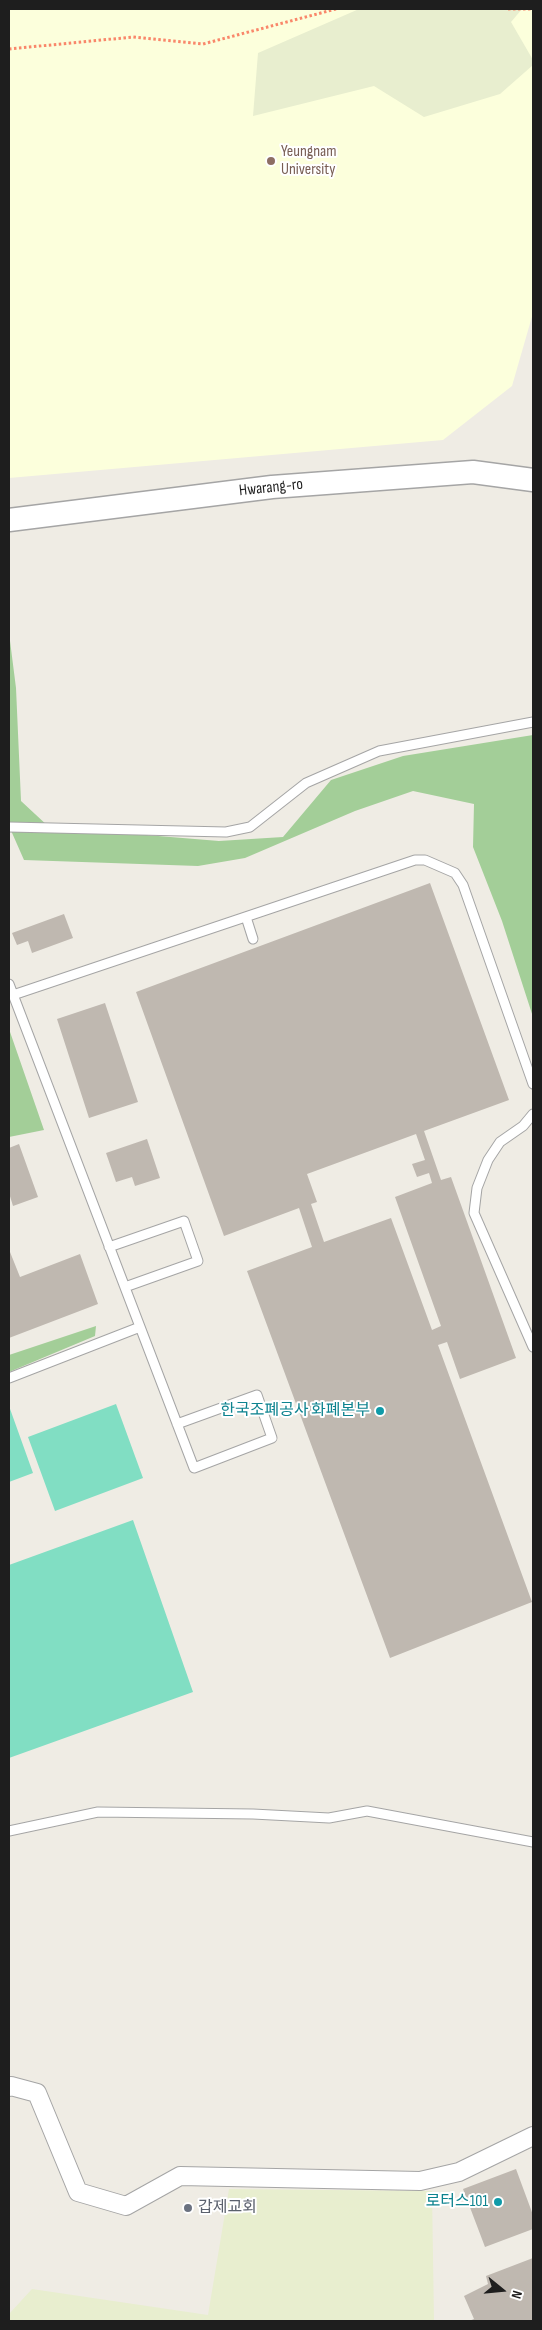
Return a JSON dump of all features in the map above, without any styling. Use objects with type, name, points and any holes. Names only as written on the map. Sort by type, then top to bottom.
[{"type":"street","name":"Hwarang-ro","points":[[9,520],[272,486],[473,472],[533,480]]},
{"type":"street","points":[[9,2087],[37,2093],[78,2192],[126,2206],[180,2176],[420,2181],[459,2172],[533,2136]]},
{"type":"lane","points":[[9,827],[226,832],[250,827],[306,783],[379,751],[533,722]]},
{"type":"lane","points":[[13,996],[415,860],[425,860],[455,873],[463,885],[533,1084]]},
{"type":"lane","points":[[246,917],[253,939]]},
{"type":"lane","points":[[9,984],[13,996],[125,1287],[140,1327],[177,1424],[194,1468],[272,1438],[256,1395],[177,1424]]},
{"type":"lane","points":[[533,1114],[523,1126],[500,1142],[488,1160],[477,1188],[474,1214],[533,1348]]},
{"type":"lane","points":[[109,1247],[184,1221],[198,1261],[125,1287]]},
{"type":"lane","points":[[9,1378],[140,1327]]},
{"type":"lane","points":[[9,1831],[98,1812],[253,1814],[329,1818],[367,1810],[533,1842]]},
{"type":"path","points":[[9,49],[133,37],[203,44],[336,9]]},
{"type":"path","points":[[508,9],[531,9]]},
{"type":"shaded area","name":"Yeungnam University","points":[[9,9],[533,9],[533,313],[512,386],[443,440],[9,478]]},
{"type":"shaded area","points":[[359,9],[522,9],[511,22],[533,60],[533,65],[500,94],[424,117],[374,86],[253,116],[258,53]]},
{"type":"shaded area","points":[[229,2189],[432,2191],[434,2321],[9,2321],[9,2314],[32,2289],[208,2315]]},
{"type":"green space","points":[[9,633],[16,688],[21,801],[49,827],[219,841],[283,837],[331,780],[403,756],[533,735],[533,1017],[502,921],[473,847],[474,804],[413,791],[355,811],[245,858],[198,866],[24,860],[9,826]]},
{"type":"green space","points":[[9,1029],[44,1130],[9,1137]]},
{"type":"green space","points":[[96,1326],[95,1336],[9,1372],[9,1355]]},
{"type":"green space","points":[[116,1404],[143,1478],[55,1511],[28,1437]]},
{"type":"green space","points":[[9,1406],[33,1473],[9,1482]]},
{"type":"green space","points":[[133,1520],[193,1692],[9,1758],[9,1565]]},
{"type":"building","points":[[430,883],[509,1100],[424,1131],[441,1180],[451,1177],[516,1358],[460,1379],[447,1342],[438,1345],[532,1602],[390,1658],[247,1271],[312,1247],[299,1208],[224,1236],[136,992]],"holes":[[[416,1134],[425,1160],[412,1164],[417,1177],[429,1173],[432,1183],[395,1197],[441,1326],[432,1330],[391,1218],[324,1242],[311,1204],[317,1202],[307,1174]]]},
{"type":"building","points":[[64,914],[73,938],[32,953],[28,941],[17,945],[12,933]]},
{"type":"building","points":[[105,1003],[138,1102],[89,1118],[57,1019]]},
{"type":"building","points":[[147,1139],[160,1178],[135,1186],[132,1177],[116,1182],[106,1153]]},
{"type":"building","points":[[19,1144],[38,1197],[13,1206],[9,1193],[9,1148]]},
{"type":"building","points":[[9,1252],[20,1277],[80,1254],[98,1304],[9,1338]]},
{"type":"building","name":"로터스101","points":[[516,2169],[533,2215],[533,2229],[485,2247],[463,2189]]},
{"type":"building","points":[[533,2258],[533,2321],[469,2321],[474,2319],[464,2296],[488,2284],[486,2276]]},
{"type":"place","name":"Yeungnam University","points":[[271,161]]},
{"type":"place","name":"한국조폐공사 화폐본부","points":[[380,1411]]},
{"type":"place","name":"로터스101","points":[[498,2202]]},
{"type":"place","name":"갑제교회","points":[[188,2208]]}]
